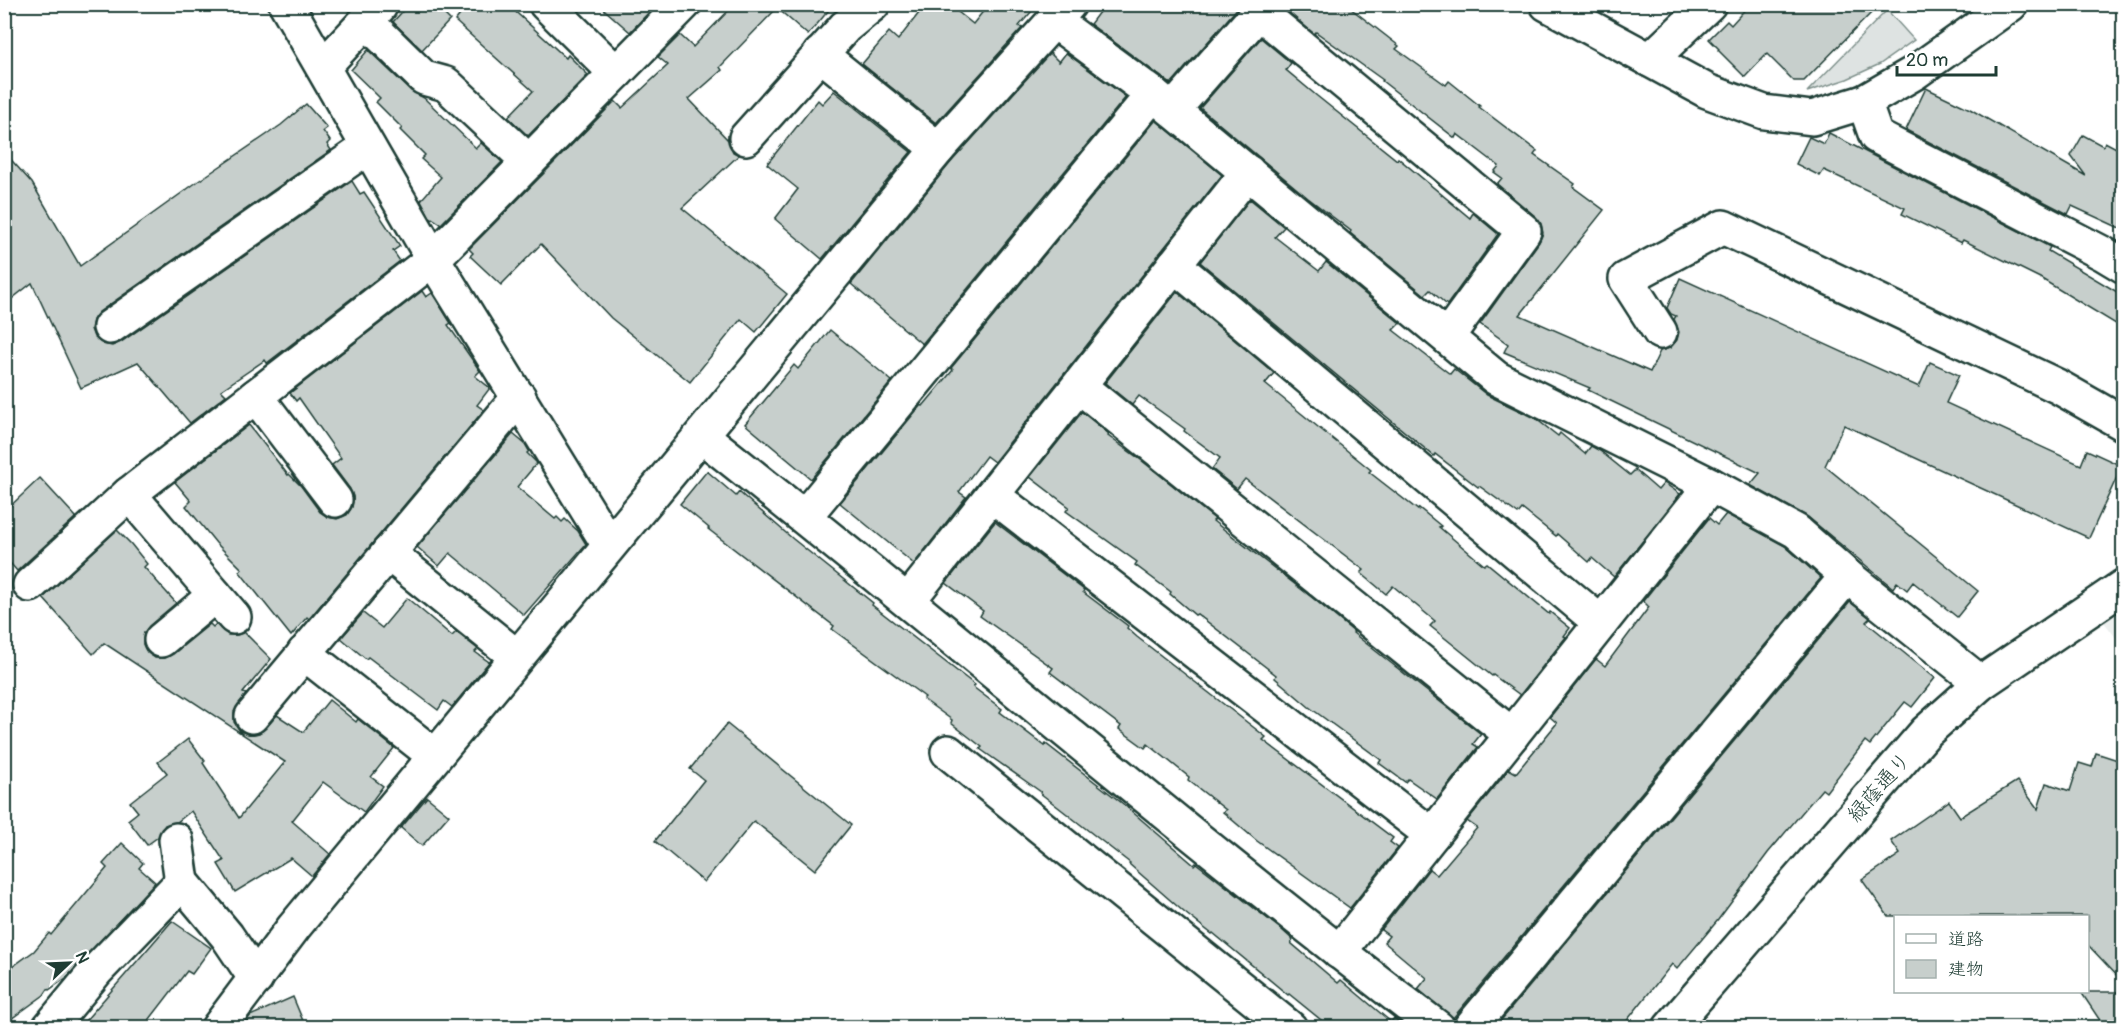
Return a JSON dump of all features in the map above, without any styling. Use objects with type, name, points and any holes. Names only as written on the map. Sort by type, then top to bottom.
[{"type":"street","points":[[286,4],[433,259],[609,545]]},
{"type":"street","points":[[546,4],[616,73]]},
{"type":"street","points":[[30,585],[129,494],[433,259],[684,4]]},
{"type":"street","points":[[746,138],[845,27],[873,4]]},
{"type":"street","points":[[1547,4],[1707,91],[1764,112],[1812,118],[1864,102],[1914,73],[2011,4]]},
{"type":"street","points":[[1650,60],[1709,4]]},
{"type":"street","points":[[804,517],[1163,102],[1259,12],[1524,231],[1447,337]]},
{"type":"street","points":[[323,67],[374,13],[424,78],[446,84],[529,162]]},
{"type":"street","points":[[236,1020],[256,979],[294,927],[938,149],[1062,13],[1163,102],[1496,378],[1711,485],[1796,531],[1847,576],[1981,683]]},
{"type":"street","points":[[820,54],[938,149]]},
{"type":"street","points":[[1864,102],[1876,136],[2124,266]]},
{"type":"street","points":[[110,327],[369,147]]},
{"type":"street","points":[[908,601],[1248,172]]},
{"type":"street","points":[[1660,332],[1626,279],[1723,227],[2057,386],[2124,424]]},
{"type":"street","points":[[1174,266],[1601,623]]},
{"type":"street","points":[[1079,386],[1512,735]]},
{"type":"street","points":[[256,396],[335,500]]},
{"type":"street","points":[[252,716],[519,398]]},
{"type":"street","points":[[702,436],[1339,952],[1438,1028]]},
{"type":"street","points":[[1339,952],[1711,485]]},
{"type":"street","points":[[129,494],[224,606],[161,640]]},
{"type":"street","points":[[992,495],[1432,835]]},
{"type":"street","points":[[388,553],[517,657]]},
{"type":"street","points":[[1470,1028],[1847,576]]},
{"type":"street","name":"緑蔭通り","points":[[1670,1028],[1926,732],[1981,683],[2118,601]]},
{"type":"street","points":[[304,653],[435,756]]},
{"type":"street","points":[[948,752],[1290,1028]]},
{"type":"street","points":[[176,840],[182,882],[227,936],[256,979]]},
{"type":"street","points":[[50,1028],[98,970],[182,882]]},
{"type":"shaded area","points":[[1887,10],[1914,40],[1880,64],[1847,79],[1807,92]]},
{"type":"shaded area","points":[[2123,611],[2123,647],[2104,622]]},
{"type":"building","points":[[409,4],[434,4],[450,20],[422,50],[393,22]]},
{"type":"building","points":[[469,4],[507,4],[566,58],[568,55],[588,75],[528,136],[508,117],[533,91],[455,21]]},
{"type":"building","points":[[598,4],[645,4],[651,10],[630,32]]},
{"type":"building","points":[[735,4],[834,4],[808,35],[777,8],[720,67],[722,70],[689,99],[728,140],[733,152],[739,155],[682,208],[787,294],[756,332],[741,319],[690,382],[611,318],[541,244],[501,285],[470,256],[473,253],[469,249],[615,101],[622,108],[668,65],[658,57],[680,35],[693,47]]},
{"type":"building","points":[[926,4],[948,4],[973,24],[989,4],[1038,4],[1019,26],[1022,28],[936,123],[862,64],[889,32],[898,40]]},
{"type":"building","points":[[1105,4],[1241,4],[1171,84],[1090,24]]},
{"type":"building","points":[[1279,4],[1345,4],[1399,46],[1396,49],[1446,85],[1449,81],[1537,151],[1534,155],[1575,184],[1573,187],[1604,210],[1520,315],[1650,372],[1660,351],[1670,348],[1677,340],[1679,332],[1674,319],[1676,316],[1671,314],[1667,308],[1680,278],[1919,387],[1930,362],[1959,375],[1946,403],[2081,465],[2087,450],[2122,466],[2089,538],[1844,425],[1825,466],[1978,591],[1957,617],[1913,582],[1907,590],[1897,582],[1893,588],[1808,517],[1750,485],[1760,473],[1588,390],[1590,388],[1504,352],[1508,344],[1480,324],[1539,242],[1543,233],[1541,224],[1536,217],[1497,184],[1502,178],[1494,172],[1499,166],[1457,134],[1455,138],[1383,80],[1316,32],[1314,34]]},
{"type":"building","points":[[1750,4],[1880,4],[1804,81],[1794,81],[1767,54],[1745,77],[1709,39],[1727,21],[1731,25]]},
{"type":"building","points":[[1261,38],[1291,63],[1286,70],[1317,96],[1397,160],[1398,158],[1470,218],[1473,213],[1498,234],[1447,305],[1430,290],[1425,295],[1350,233],[1351,231],[1200,108]]},
{"type":"building","points":[[368,50],[411,91],[424,98],[476,148],[481,143],[502,162],[441,224],[430,217],[421,200],[441,177],[421,159],[425,155],[376,102],[380,98],[351,70]]},
{"type":"building","points":[[1050,53],[1059,62],[1066,53],[1126,97],[922,344],[851,284],[952,161]]},
{"type":"building","points":[[1926,88],[1970,109],[2086,176],[2071,156],[2083,135],[2103,146],[2105,142],[2124,152],[2124,230],[2072,206],[2068,214],[1906,130]]},
{"type":"building","points":[[834,91],[911,152],[822,259],[775,219],[798,189],[767,164],[818,100],[822,104]]},
{"type":"building","points":[[306,104],[327,128],[323,131],[330,141],[327,144],[331,150],[99,312],[93,320],[91,329],[94,337],[103,344],[112,346],[121,342],[352,181],[360,194],[364,192],[400,246],[393,251],[400,261],[267,363],[265,360],[221,390],[226,395],[190,423],[138,362],[81,388],[32,283],[4,305],[4,152],[32,183],[80,266],[281,125]]},
{"type":"building","points":[[1156,120],[1222,175],[994,462],[986,456],[959,492],[966,497],[914,564],[840,503],[953,370],[951,368]]},
{"type":"building","points":[[1829,133],[2050,247],[2048,251],[2124,296],[2124,329],[2040,278],[1963,240],[1961,243],[1902,214],[1905,208],[1824,170],[1820,176],[1796,164],[1809,137],[1824,144]]},
{"type":"building","points":[[1250,199],[1284,227],[1275,237],[1319,271],[1326,262],[1400,323],[1393,330],[1450,374],[1454,369],[1487,395],[1536,419],[1558,436],[1560,433],[1585,454],[1591,446],[1630,475],[1635,470],[1658,490],[1664,483],[1680,494],[1614,577],[1592,558],[1589,562],[1557,534],[1556,536],[1522,509],[1518,514],[1435,454],[1434,456],[1200,262]]},
{"type":"building","points":[[422,291],[426,297],[432,293],[451,323],[448,325],[480,371],[475,376],[490,388],[477,405],[484,410],[309,619],[307,617],[291,636],[239,571],[242,569],[216,543],[186,506],[191,501],[175,482],[249,425],[320,512],[337,519],[347,515],[352,507],[353,497],[350,489],[332,465],[341,458],[299,398],[296,401],[290,393]]},
{"type":"building","points":[[1177,292],[1274,373],[1265,384],[1371,470],[1369,472],[1441,526],[1439,527],[1484,565],[1487,563],[1549,614],[1550,612],[1570,628],[1564,636],[1566,637],[1520,695],[1492,676],[1430,626],[1435,621],[1393,586],[1386,594],[1361,573],[1364,570],[1245,479],[1237,489],[1212,469],[1220,458],[1184,431],[1185,429],[1139,396],[1132,405],[1105,383]]},
{"type":"building","points":[[830,330],[892,381],[811,479],[745,424],[794,365],[798,369]]},
{"type":"building","points":[[1082,412],[1109,434],[1108,436],[1215,519],[1213,521],[1481,734],[1473,744],[1478,747],[1437,799],[1408,779],[1405,782],[1379,763],[1381,760],[1309,707],[1275,678],[1276,675],[1197,614],[1195,615],[1170,594],[1171,592],[1135,565],[1137,562],[1066,511],[1069,507],[1030,477]]},
{"type":"building","points":[[513,434],[525,444],[529,451],[527,453],[537,463],[517,487],[555,519],[557,517],[562,522],[565,519],[578,531],[586,544],[524,615],[450,553],[439,566],[417,547]]},
{"type":"building","points":[[707,471],[736,496],[739,492],[873,603],[872,605],[975,685],[973,687],[1002,709],[1000,712],[1045,746],[1046,744],[1122,803],[1194,865],[1196,863],[1282,930],[1293,940],[1291,943],[1338,983],[1341,980],[1391,1022],[1394,1018],[1407,1028],[1331,1028],[1288,995],[1185,913],[1130,863],[1041,792],[980,749],[982,747],[951,723],[952,720],[923,699],[925,697],[832,629],[834,626],[708,529],[680,504]]},
{"type":"building","points":[[40,478],[76,517],[17,571],[4,556],[4,512]]},
{"type":"building","points":[[1726,514],[1785,546],[1821,578],[1453,1018],[1418,989],[1427,978],[1384,942],[1389,936],[1381,930],[1429,869],[1437,875],[1477,828],[1467,821],[1509,769],[1516,773],[1557,723],[1550,717],[1596,659],[1605,666],[1649,607],[1643,601],[1709,518],[1717,525]]},
{"type":"building","points":[[995,522],[1084,590],[1083,592],[1128,626],[1127,628],[1137,637],[1266,737],[1263,740],[1393,838],[1390,842],[1398,848],[1350,908],[1257,841],[1223,812],[1226,810],[1188,780],[1189,777],[1148,744],[1145,748],[1119,729],[1121,726],[1050,672],[1053,668],[980,616],[983,611],[946,583]]},
{"type":"building","points":[[117,530],[147,564],[144,567],[176,603],[144,633],[143,644],[147,652],[155,658],[165,658],[210,624],[213,627],[216,624],[228,635],[244,632],[271,659],[243,693],[246,694],[234,712],[234,722],[240,731],[249,734],[259,733],[277,715],[303,732],[329,700],[356,722],[358,719],[394,748],[371,777],[383,786],[364,812],[323,782],[292,821],[330,854],[312,876],[291,858],[235,892],[218,864],[224,861],[191,811],[177,822],[165,825],[158,837],[147,845],[128,820],[138,812],[130,802],[167,773],[158,762],[188,739],[205,761],[203,763],[239,818],[285,762],[104,643],[93,654],[43,598]]},
{"type":"building","points":[[407,598],[452,636],[456,632],[478,649],[475,652],[489,662],[452,707],[444,701],[438,710],[368,657],[366,659],[341,638],[363,613],[382,628]]},
{"type":"building","points":[[1850,602],[1870,618],[1866,622],[1935,678],[1912,707],[1905,702],[1870,745],[1865,741],[1826,792],[1822,789],[1768,853],[1718,920],[1677,969],[1672,964],[1621,1028],[1502,1028],[1498,1024]]},
{"type":"building","points":[[727,724],[851,825],[815,870],[754,821],[704,882],[655,841],[704,780],[690,769]]},
{"type":"building","points":[[2096,753],[2124,762],[2124,983],[2089,946],[2089,915],[1888,916],[1862,880],[1900,854],[1891,841],[1949,801],[1960,817],[2017,781],[2038,809],[2046,783],[2070,791],[2079,763],[2092,767]]},
{"type":"building","points":[[427,797],[449,815],[422,846],[401,828]]},
{"type":"building","points":[[122,843],[143,863],[139,868],[155,882],[66,978],[48,989],[44,995],[4,1024],[4,973],[34,951],[49,933],[51,935],[107,868],[103,864]]},
{"type":"building","points":[[172,921],[211,948],[192,974],[187,971],[143,1028],[79,1028]]},
{"type":"building","points":[[2124,992],[2124,1028],[2105,1028],[2082,993]]},
{"type":"building","points":[[293,997],[306,1028],[242,1028],[250,1016]]}]
